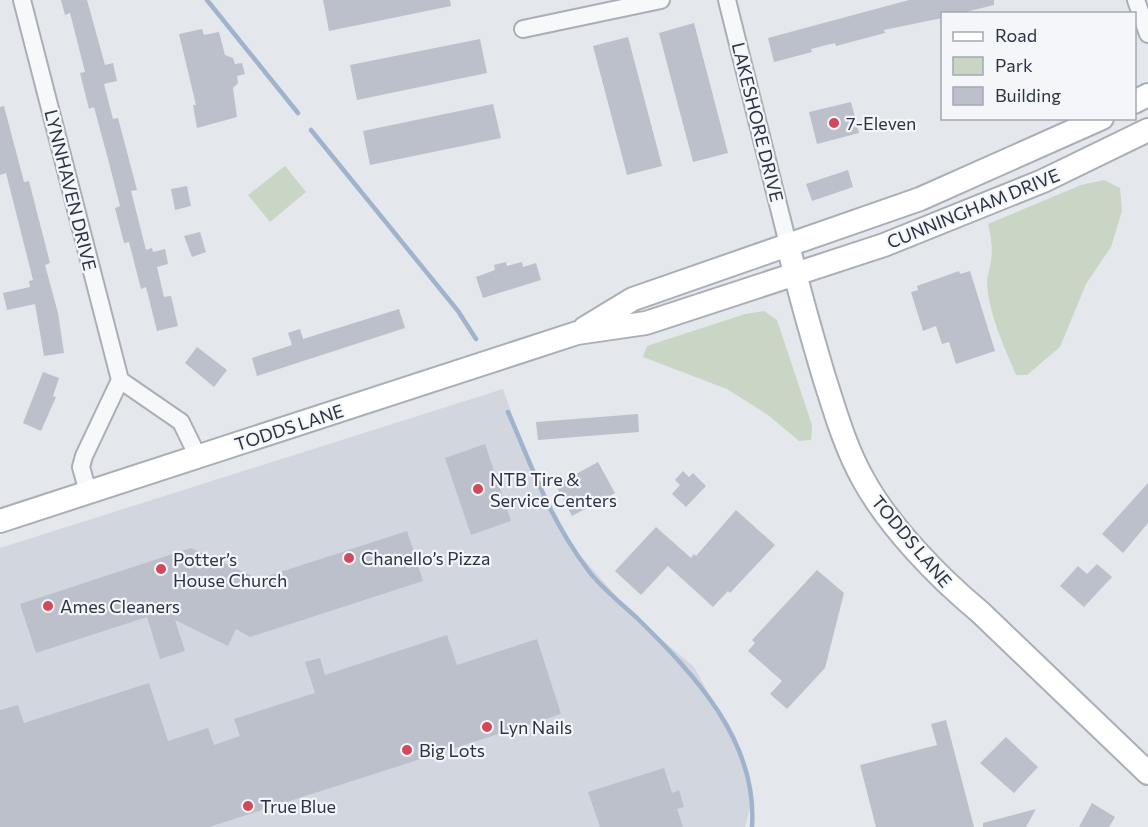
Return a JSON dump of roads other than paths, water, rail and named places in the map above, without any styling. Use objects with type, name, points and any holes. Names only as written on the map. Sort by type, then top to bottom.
[{"type":"main road","name":"CUNNINGHAM DRIVE","points":[[788,244],[931,194],[1098,120]]},
{"type":"main road","name":"CUNNINGHAM DRIVE","points":[[794,274],[918,233],[1043,181],[1148,130]]},
{"type":"main road","name":"TODDS LANE","points":[[577,333],[633,299],[788,244],[794,274],[841,429],[871,493],[919,554],[954,591],[980,612],[1148,773]]},
{"type":"main road","name":"TODDS LANE","points":[[0,521],[577,333],[646,323],[794,274]]},
{"type":"street","name":"LYNNHAVEN DRIVE","points":[[22,0],[120,380]]},
{"type":"street","points":[[523,29],[661,0]]},
{"type":"street","name":"LAKESHORE DRIVE","points":[[727,0],[788,244]]},
{"type":"street","points":[[1141,6],[1148,34]]},
{"type":"street","points":[[88,492],[81,467],[84,456],[120,380],[182,422],[198,457]]},
{"type":"waterway","points":[[207,0],[298,113]]},
{"type":"waterway","points":[[311,130],[458,311],[476,339]]},
{"type":"waterway","points":[[508,412],[552,513],[574,551],[599,583],[680,662],[718,711],[745,766],[751,796],[752,827]]},
{"type":"place","name":"7-Eleven","points":[[834,123]]},
{"type":"place","name":"NTB Tire & Service Centers","points":[[478,489]]},
{"type":"place","name":"Chanello’s Pizza","points":[[349,558]]},
{"type":"place","name":"Potter’s House Church","points":[[161,569]]},
{"type":"place","name":"Ames Cleaners","points":[[48,606]]},
{"type":"place","name":"Lyn Nails","points":[[487,727]]},
{"type":"place","name":"Big Lots","points":[[407,750]]},
{"type":"place","name":"True Blue","points":[[248,806]]}]
